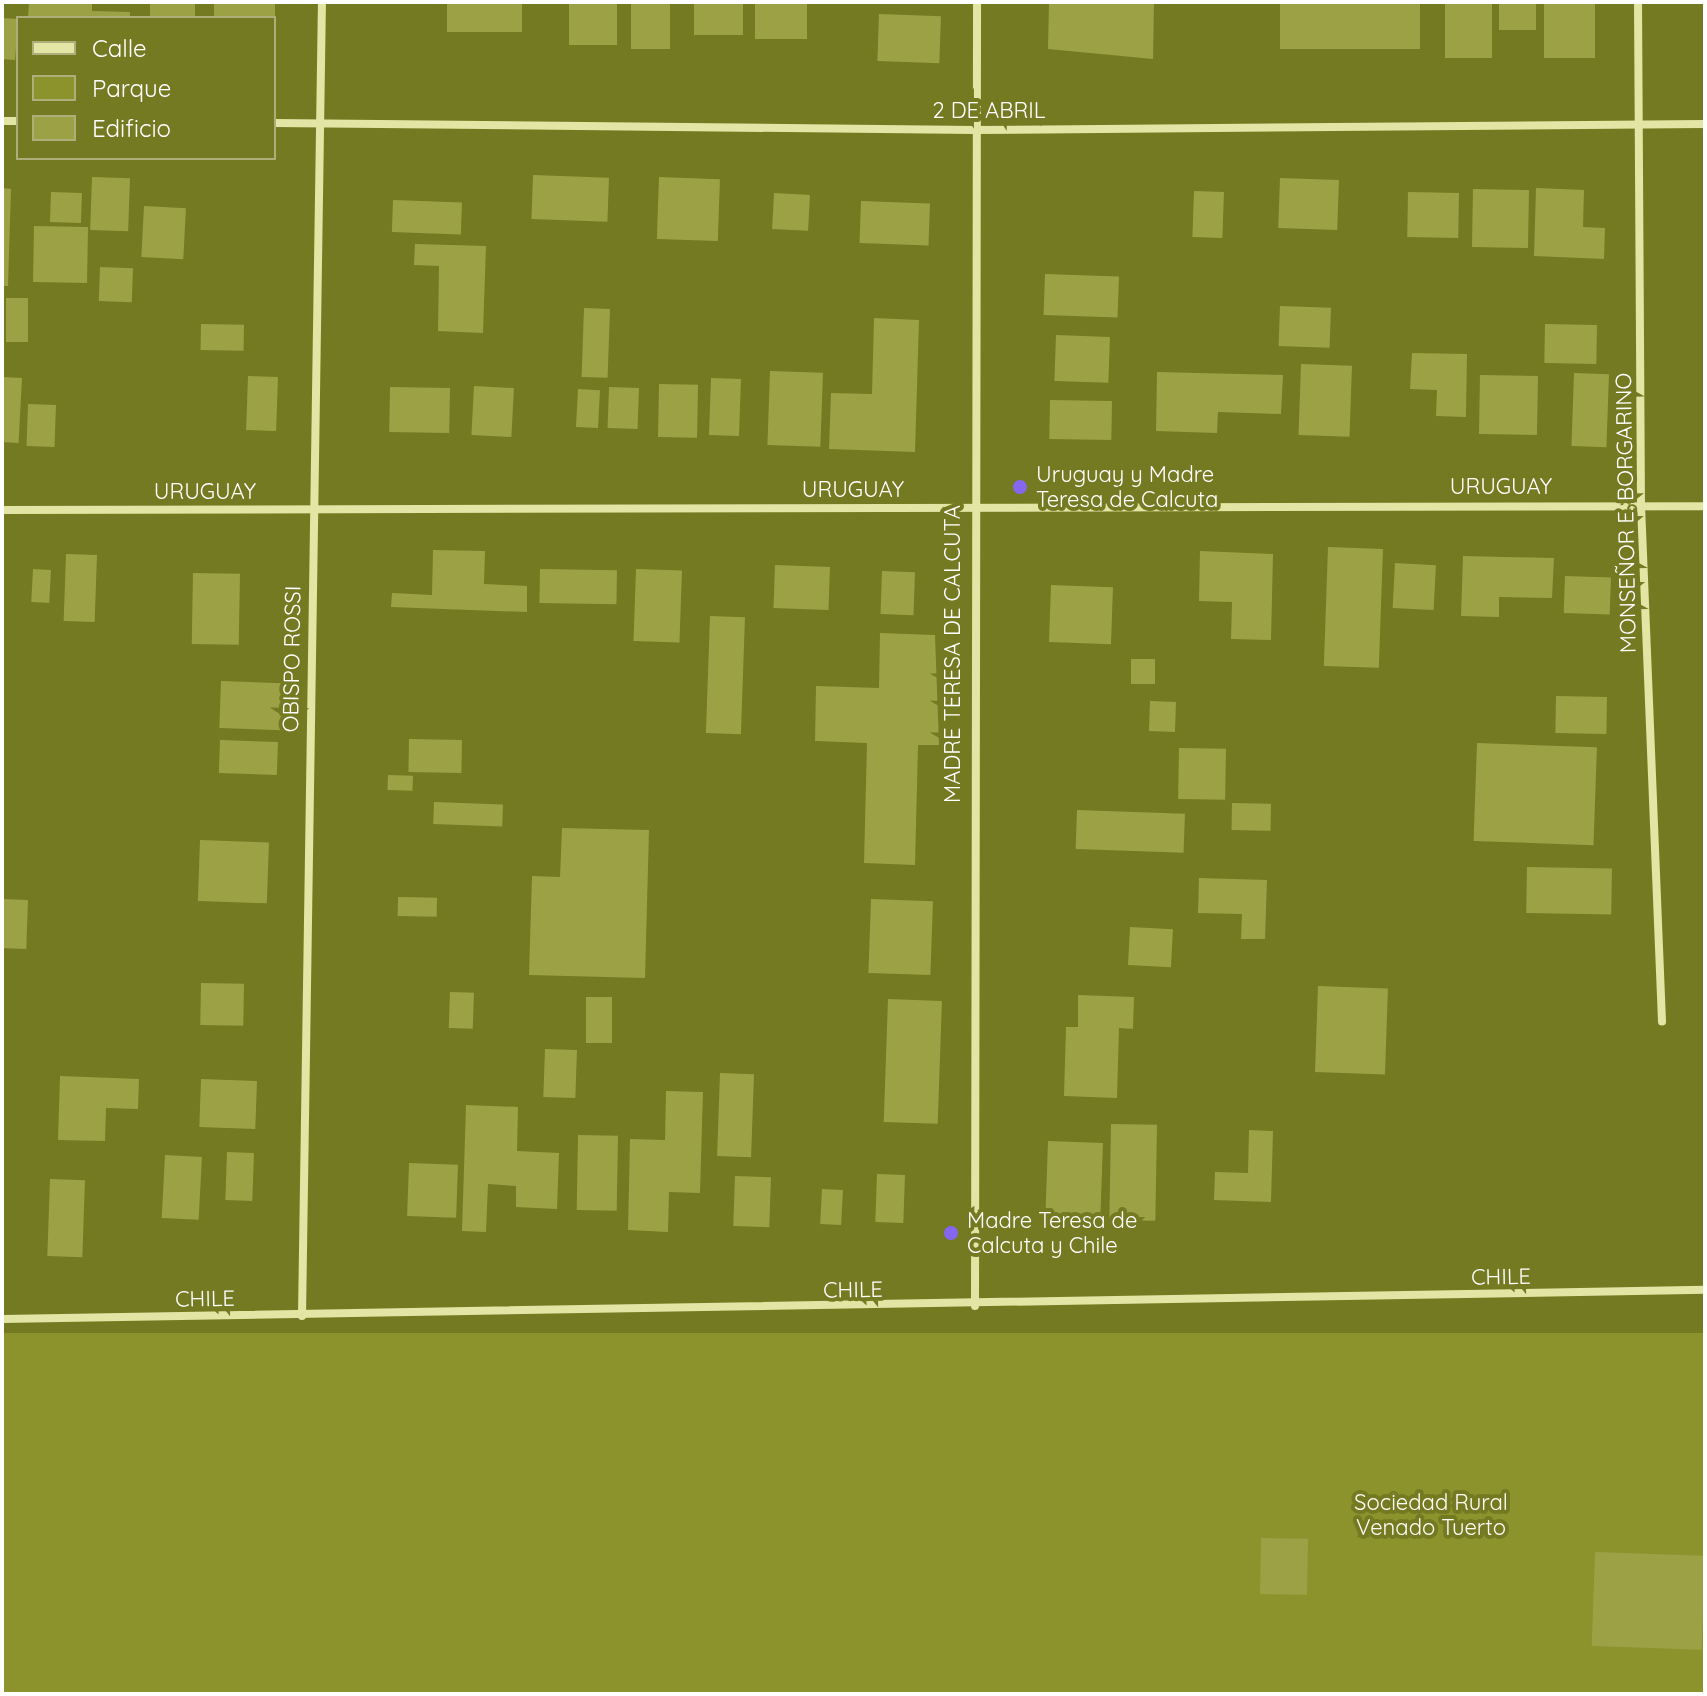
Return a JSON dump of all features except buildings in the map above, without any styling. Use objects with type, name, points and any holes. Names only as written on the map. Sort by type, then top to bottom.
[{"type":"street","name":"OBISPO ROSSI","points":[[302,1316],[322,2]]},
{"type":"street","name":"MADRE TERESA DE CALCUTA","points":[[975,1306],[970,508],[977,2]]},
{"type":"street","name":"MONSEÑOR E. BORGARINO","points":[[1638,2],[1641,505],[1662,1022]]},
{"type":"street","name":"2 DE ABRIL","points":[[276,123],[975,130],[1705,124]]},
{"type":"street","name":"URUGUAY","points":[[2,510],[1705,506]]},
{"type":"street","name":"CHILE","points":[[2,1319],[975,1306],[1705,1290]]},
{"type":"path","points":[[284,1694],[439,1694]]},
{"type":"green space","name":"Sociedad Rural Venado Tuerto","points":[[2,1333],[1705,1333],[1705,1694],[2,1694]]},
{"type":"place","name":"Uruguay y Madre Teresa de Calcuta","points":[[1020,487]]},
{"type":"place","name":"Madre Teresa de Calcuta y Chile","points":[[951,1233]]}]
